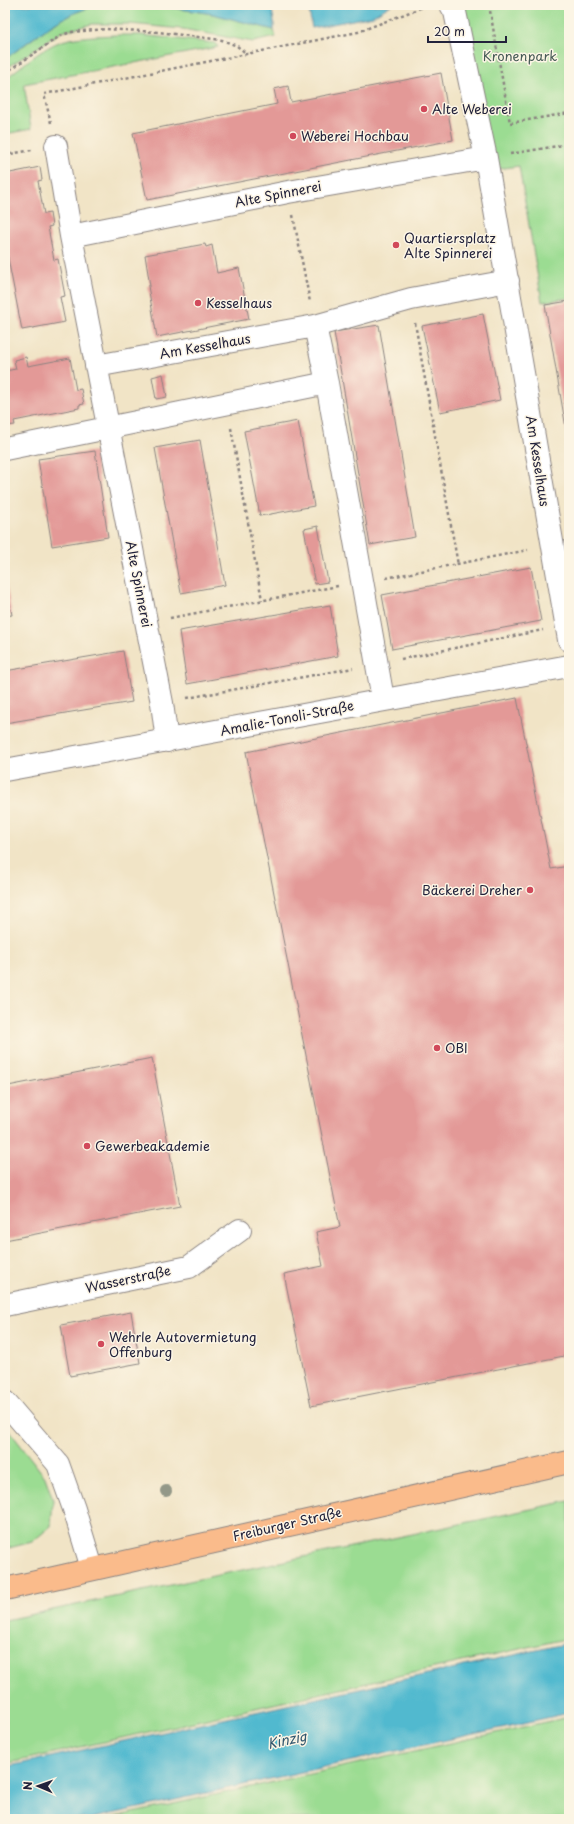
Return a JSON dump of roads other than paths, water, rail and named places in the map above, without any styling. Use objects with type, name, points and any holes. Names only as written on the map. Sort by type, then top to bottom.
[{"type":"main road","name":"Freiburger Straße","points":[[5,1588],[569,1462]]},
{"type":"street","name":"Am Kesselhaus","points":[[451,5],[455,12],[486,158],[569,640]]},
{"type":"street","name":"Alte Spinnerei","points":[[56,146],[71,236],[162,703],[167,741]]},
{"type":"street","name":"Alte Spinnerei","points":[[71,236],[288,192],[486,158]]},
{"type":"street","name":"Am Kesselhaus","points":[[96,366],[315,326],[410,299],[508,281]]},
{"type":"street","points":[[315,326],[327,383],[383,699]]},
{"type":"street","points":[[5,449],[327,383]]},
{"type":"street","name":"Amalie-Tonoli-Straße","points":[[5,770],[167,741],[383,699],[569,666]]},
{"type":"street","name":"Wasserstraße","points":[[5,1305],[189,1267],[240,1230]]},
{"type":"street","points":[[5,1402],[58,1464],[74,1509],[92,1568]]},
{"type":"water","points":[[5,5],[103,5],[77,12],[64,18],[5,59]]},
{"type":"water","points":[[154,5],[271,5],[274,30],[213,14]]},
{"type":"water","points":[[308,5],[391,5],[373,16],[312,28]]},
{"type":"water","name":"Kinzig","points":[[569,1643],[569,1713],[89,1819],[5,1819],[5,1767]]},
{"type":"place","name":"Alte Weberei","points":[[424,109]]},
{"type":"place","name":"Weberei Hochbau","points":[[293,136]]},
{"type":"place","name":"Quartiersplatz Alte Spinnerei","points":[[396,245]]},
{"type":"place","name":"Kesselhaus","points":[[198,303]]},
{"type":"place","name":"Bäckerei Dreher","points":[[530,890]]},
{"type":"place","name":"OBI","points":[[437,1048]]},
{"type":"place","name":"Gewerbeakademie","points":[[87,1146]]},
{"type":"place","name":"Wehrle Autovermietung Offenburg","points":[[101,1344]]},
{"type":"park label","name":"Kronenpark","points":[[520,56]]}]
